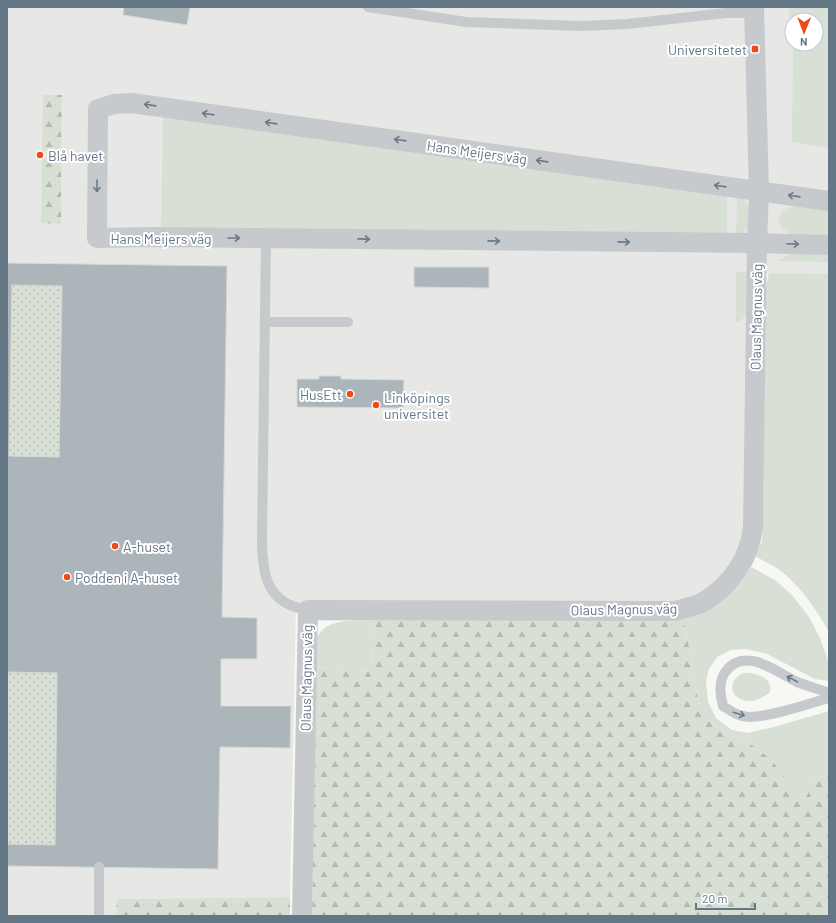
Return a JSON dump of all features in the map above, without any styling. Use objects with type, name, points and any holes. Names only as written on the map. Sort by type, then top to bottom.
[{"type":"street","name":"Olaus Magnus väg","points":[[302,916],[308,610],[676,611],[705,601],[721,589],[734,575],[745,558],[752,533],[756,243],[759,191],[754,10]]},
{"type":"street","name":"Hans Meijers väg","points":[[829,201],[132,103],[114,104],[98,109],[97,238],[266,238],[829,245]]},
{"type":"lane","points":[[368,7],[466,22],[581,26],[626,24],[754,10]]},
{"type":"lane","points":[[266,238],[262,538],[263,568],[271,590],[282,601],[288,606],[308,610]]},
{"type":"lane","points":[[266,322],[348,322]]},
{"type":"lane","points":[[829,692],[798,682],[766,665],[752,661],[740,661],[730,665],[724,673],[720,683],[720,695],[723,706],[735,714],[748,717],[771,714],[829,698]]},
{"type":"lane","points":[[99,868],[99,916]]},
{"type":"shaded area","name":"Linköpings universitet","points":[[7,7],[829,7],[829,274],[748,273],[744,536],[735,557],[722,576],[700,593],[670,603],[296,603],[290,897],[117,899],[116,916],[7,916]]},
{"type":"green space","points":[[788,7],[829,7],[829,148],[792,142],[793,52],[824,52],[824,12],[789,12]]},
{"type":"green space","points":[[43,95],[62,95],[61,151],[42,151]]},
{"type":"green space","points":[[163,114],[727,194],[727,234],[161,227]]},
{"type":"green space","points":[[42,159],[61,160],[61,224],[41,223]]},
{"type":"green space","points":[[737,196],[744,200],[748,206],[748,228],[742,234],[736,235]]},
{"type":"green space","points":[[793,206],[829,210],[829,237],[797,235],[789,233],[783,229],[780,224],[779,216],[786,209]]},
{"type":"green space","points":[[791,254],[829,254],[829,262],[777,261]]},
{"type":"green space","points":[[736,272],[747,272],[746,312],[743,319],[736,323]]},
{"type":"green space","points":[[769,273],[829,274],[829,632],[819,615],[795,584],[780,570],[755,556],[762,541],[763,521],[766,287]]},
{"type":"green space","points":[[12,285],[62,286],[59,457],[9,456]]},
{"type":"green space","points":[[751,567],[775,580],[792,595],[809,617],[820,638],[829,664],[829,681],[815,679],[767,654],[746,649],[731,650],[717,657],[709,669],[706,681],[708,702],[716,718],[732,730],[748,733],[829,711],[829,776],[815,777],[804,802],[771,759],[742,738],[719,729],[700,712],[684,618],[729,594],[741,582]]},
{"type":"green space","points":[[684,618],[700,712],[719,729],[742,738],[771,759],[804,802],[815,777],[829,776],[829,916],[312,916],[316,668],[372,672],[374,620]]},
{"type":"green space","points":[[374,620],[372,672],[316,668],[316,643],[319,635],[324,629],[339,622]]},
{"type":"green space","points":[[7,672],[57,673],[55,845],[7,844]]},
{"type":"green space","points":[[744,673],[763,677],[769,683],[770,692],[756,700],[748,701],[736,696],[732,687],[734,681]]},
{"type":"green space","points":[[290,897],[290,916],[116,916],[117,899]]},
{"type":"building","points":[[124,7],[190,8],[187,25],[123,15]]},
{"type":"building","name":"A-huset","points":[[7,263],[227,266],[222,617],[257,618],[257,659],[221,659],[221,706],[291,706],[290,748],[220,747],[218,869],[7,866],[7,844],[55,845],[57,673],[7,672]],"holes":[[[12,285],[62,286],[59,457],[9,456]]]},
{"type":"building","points":[[414,267],[489,267],[489,288],[414,287]]},
{"type":"building","name":"HusEtt","points":[[319,376],[341,376],[341,379],[404,380],[403,408],[297,407],[297,379],[319,379]]},
{"type":"place","name":"Universitetet","points":[[755,49]]},
{"type":"place","name":"Blå havet","points":[[40,155]]},
{"type":"place","name":"HusEtt","points":[[350,394]]},
{"type":"place","name":"Linköpings universitet","points":[[376,405]]},
{"type":"place","name":"A-huset","points":[[115,546]]},
{"type":"place","name":"Podden i A-huset","points":[[67,577]]}]
